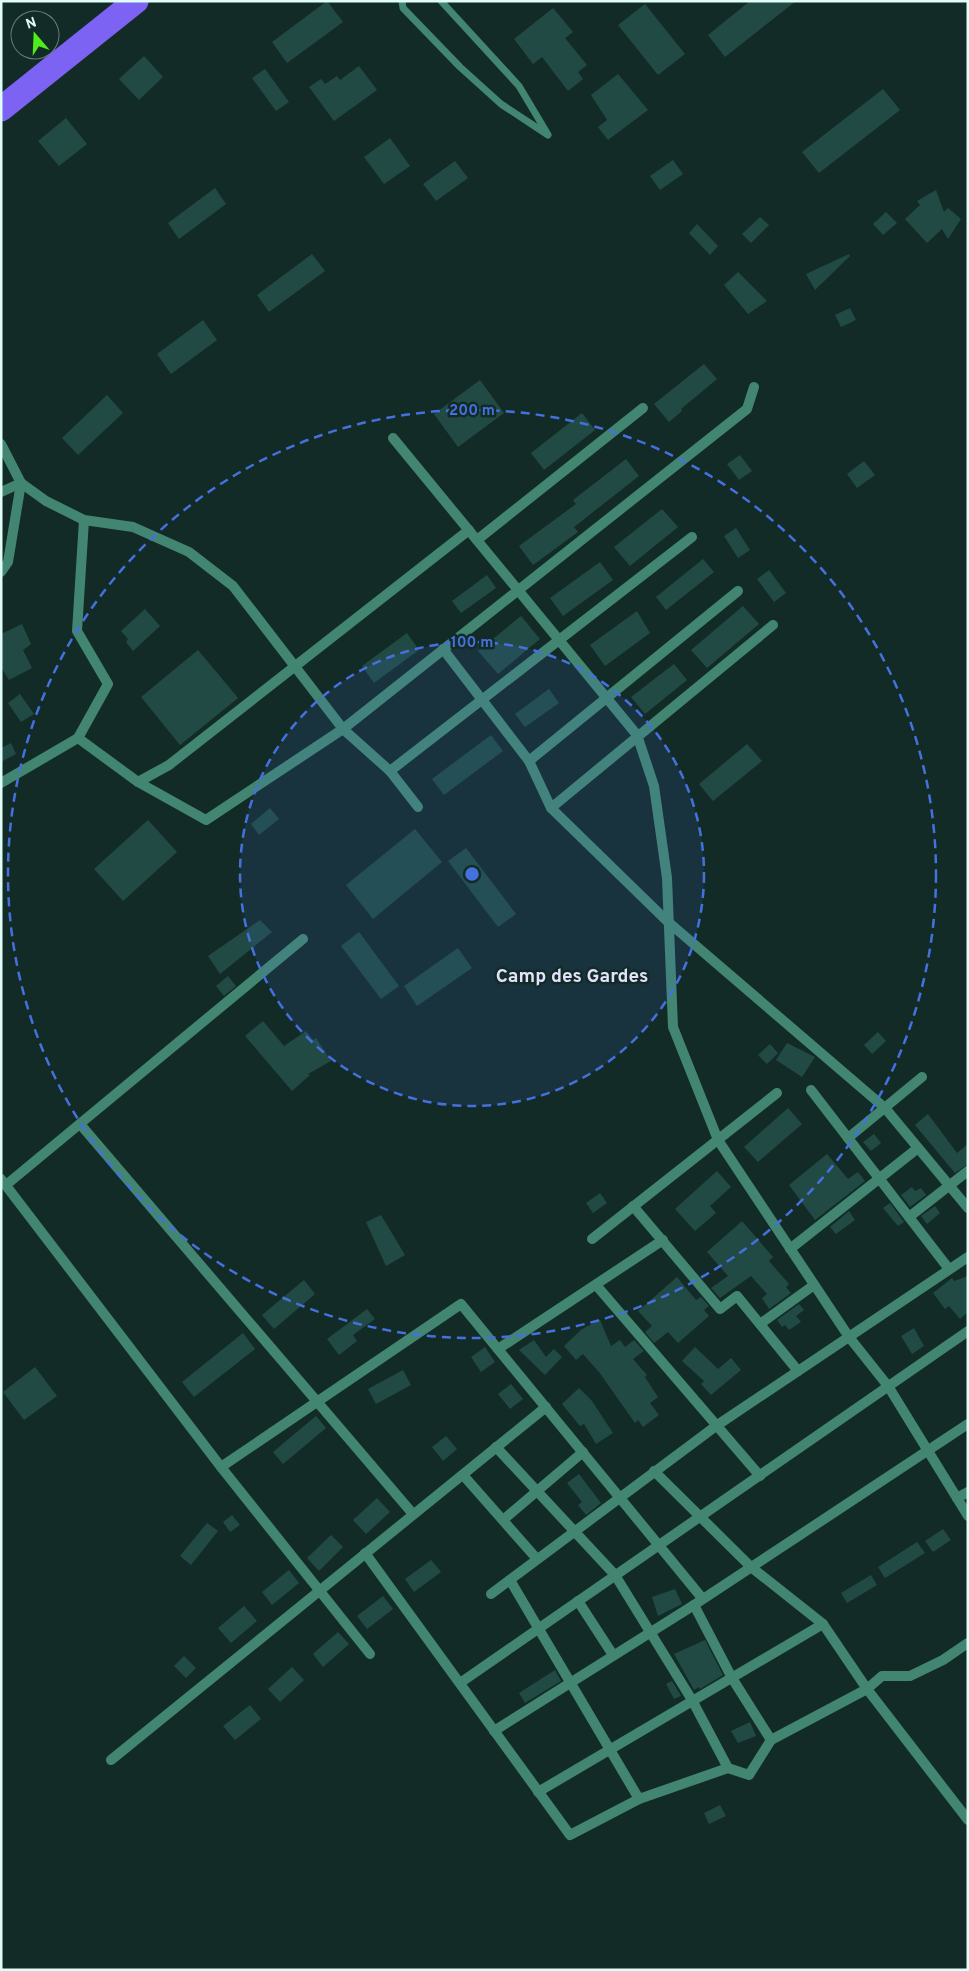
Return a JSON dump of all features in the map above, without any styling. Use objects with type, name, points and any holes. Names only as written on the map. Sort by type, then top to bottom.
[{"type":"highway","points":[[1,109],[136,1]]},
{"type":"street","points":[[78,738],[138,782],[206,820],[342,729],[443,650],[747,409],[754,387]]},
{"type":"street","points":[[477,540],[643,408]]},
{"type":"street","points":[[393,438],[637,735],[654,786],[667,878],[667,921],[674,1027],[718,1140],[849,1337],[888,1386],[968,1516]]},
{"type":"street","points":[[1,444],[21,483],[46,501],[84,520],[133,527],[189,552],[233,586],[296,666],[342,729],[390,771],[418,807]]},
{"type":"street","points":[[1,492],[21,483]]},
{"type":"street","points":[[1,572],[8,562],[21,483]]},
{"type":"street","points":[[1,783],[78,738],[108,684],[77,631],[84,520]]},
{"type":"street","points":[[138,782],[169,765],[468,530]]},
{"type":"street","points":[[390,771],[692,537]]},
{"type":"street","points":[[529,761],[608,699],[738,591]]},
{"type":"street","points":[[551,808],[637,735],[773,625]]},
{"type":"street","points":[[443,650],[529,761],[551,808],[667,921],[885,1108],[968,1208]]},
{"type":"street","points":[[303,939],[80,1124],[4,1182],[221,1467],[370,1654]]},
{"type":"street","points":[[848,1138],[922,1077]]},
{"type":"street","points":[[811,1090],[949,1269]]},
{"type":"street","points":[[592,1238],[777,1093]]},
{"type":"street","points":[[80,1124],[413,1514]]},
{"type":"street","points":[[790,1249],[918,1148]]},
{"type":"street","points":[[909,1217],[968,1171]]},
{"type":"street","points":[[633,1206],[720,1309],[736,1296],[798,1371]]},
{"type":"street","points":[[498,1349],[663,1240]]},
{"type":"street","points":[[491,1594],[574,1530],[716,1426],[968,1257]]},
{"type":"street","points":[[596,1285],[760,1476]]},
{"type":"street","points":[[760,1324],[814,1285]]},
{"type":"street","points":[[221,1467],[461,1304],[658,1546],[698,1602],[732,1678],[771,1740]]},
{"type":"street","points":[[460,1683],[968,1331]]},
{"type":"street","points":[[111,1760],[546,1407]]},
{"type":"street","points":[[494,1730],[698,1602],[929,1452],[968,1424]]},
{"type":"street","points":[[496,1448],[615,1575],[692,1700],[728,1768]]},
{"type":"street","points":[[503,1520],[583,1452]]},
{"type":"street","points":[[654,1471],[698,1517],[751,1567],[823,1624],[867,1689],[968,1820]]},
{"type":"street","points":[[463,1475],[537,1559]]},
{"type":"street","points":[[957,1498],[968,1492]]},
{"type":"street","points":[[365,1553],[570,1835],[639,1799],[728,1768],[749,1775],[771,1740],[867,1689],[882,1676],[910,1676],[943,1660],[968,1643]]},
{"type":"street","points":[[510,1580],[611,1748],[639,1799]]},
{"type":"street","points":[[578,1600],[613,1655]]},
{"type":"street","points":[[538,1792],[823,1624]]},
{"type":"lane","points":[[402,1],[403,8],[460,67],[501,104],[548,135],[519,86],[441,1]]},
{"type":"building","points":[[327,1],[343,22],[287,63],[272,42]]},
{"type":"building","points":[[750,1],[796,1],[725,57],[708,35]]},
{"type":"building","points":[[645,4],[685,54],[658,75],[618,25]]},
{"type":"building","points":[[553,8],[573,32],[565,38],[587,65],[578,72],[583,79],[568,91],[542,57],[533,64],[514,39]]},
{"type":"building","points":[[144,56],[163,77],[139,100],[119,79]]},
{"type":"building","points":[[359,66],[377,90],[334,121],[309,87],[321,79],[325,84],[337,76],[340,80]]},
{"type":"building","points":[[265,69],[289,102],[276,111],[252,78]]},
{"type":"building","points":[[618,74],[648,110],[608,140],[598,127],[607,120],[591,95]]},
{"type":"building","points":[[883,89],[900,110],[819,173],[802,152]]},
{"type":"building","points":[[66,118],[87,144],[59,166],[38,141]]},
{"type":"building","points":[[390,138],[410,166],[384,184],[364,157]]},
{"type":"building","points":[[673,160],[683,174],[660,190],[650,176]]},
{"type":"building","points":[[455,161],[468,178],[436,201],[423,184]]},
{"type":"building","points":[[215,188],[226,204],[179,239],[168,223]]},
{"type":"building","points":[[936,190],[944,212],[948,208],[961,219],[948,239],[942,229],[927,243],[905,219],[920,205],[917,201]]},
{"type":"building","points":[[886,212],[897,223],[883,235],[873,224]]},
{"type":"building","points":[[760,217],[769,225],[751,243],[742,234]]},
{"type":"building","points":[[697,224],[718,246],[710,255],[689,233]]},
{"type":"building","points":[[312,254],[325,271],[269,312],[257,295]]},
{"type":"building","points":[[849,254],[850,256],[815,290],[806,274]]},
{"type":"building","points":[[738,272],[767,301],[748,314],[724,285]]},
{"type":"building","points":[[850,308],[856,320],[841,327],[835,315]]},
{"type":"building","points":[[203,320],[217,340],[171,374],[157,354]]},
{"type":"building","points":[[704,364],[717,379],[681,409],[682,411],[669,422],[654,404]]},
{"type":"building","points":[[480,380],[504,413],[458,447],[434,414]]},
{"type":"building","points":[[107,395],[123,413],[78,455],[62,438]]},
{"type":"building","points":[[582,413],[595,430],[544,470],[531,453]]},
{"type":"building","points":[[740,455],[752,471],[739,480],[727,464]]},
{"type":"building","points":[[626,459],[639,476],[574,527],[578,532],[533,565],[519,546],[576,504],[573,500]]},
{"type":"building","points":[[864,461],[875,475],[857,488],[847,474]]},
{"type":"building","points":[[662,509],[678,527],[630,566],[614,547]]},
{"type":"building","points":[[736,528],[750,550],[738,558],[724,536]]},
{"type":"building","points":[[703,559],[714,572],[666,610],[656,597]]},
{"type":"building","points":[[600,562],[613,580],[563,616],[550,598]]},
{"type":"building","points":[[769,570],[786,593],[774,602],[757,579]]},
{"type":"building","points":[[487,575],[496,588],[461,613],[452,601]]},
{"type":"building","points":[[743,606],[759,624],[707,668],[691,650]]},
{"type":"building","points":[[145,609],[160,626],[133,651],[126,642],[128,639],[121,631]]},
{"type":"building","points":[[637,611],[650,633],[605,666],[590,645]]},
{"type":"building","points":[[521,616],[540,639],[498,674],[478,651]]},
{"type":"building","points":[[22,624],[31,644],[23,650],[32,668],[9,680],[1,667],[1,634]]},
{"type":"building","points":[[407,633],[419,650],[374,683],[362,666]]},
{"type":"building","points":[[198,650],[238,698],[180,745],[141,697]]},
{"type":"building","points":[[674,664],[687,680],[645,714],[631,697]]},
{"type":"building","points":[[549,689],[559,703],[525,727],[515,714]]},
{"type":"building","points":[[20,694],[34,714],[21,722],[8,703]]},
{"type":"building","points":[[491,735],[503,751],[444,795],[432,779]]},
{"type":"building","points":[[11,743],[16,754],[1,762],[1,748]]},
{"type":"building","points":[[747,744],[762,761],[713,801],[699,784]]},
{"type":"building","points":[[270,808],[279,819],[259,835],[251,824]]},
{"type":"building","points":[[148,820],[177,852],[123,901],[94,869]]},
{"type":"building","points":[[415,829],[442,862],[373,919],[346,885]]},
{"type":"building","points":[[466,848],[516,914],[498,927],[448,861]]},
{"type":"building","points":[[260,920],[272,932],[220,974],[208,956]]},
{"type":"building","points":[[359,932],[399,986],[381,999],[341,946]]},
{"type":"building","points":[[458,948],[472,968],[417,1006],[404,986]]},
{"type":"building","points":[[228,976],[236,986],[224,996],[216,986]]},
{"type":"building","points":[[263,1021],[284,1046],[306,1031],[313,1040],[316,1038],[331,1061],[308,1074],[310,1075],[292,1091],[245,1036]]},
{"type":"building","points":[[878,1032],[886,1041],[872,1054],[864,1045]]},
{"type":"building","points":[[787,1043],[815,1057],[802,1077],[776,1060]]},
{"type":"building","points":[[770,1044],[778,1053],[767,1064],[758,1055]]},
{"type":"building","points":[[788,1108],[802,1124],[758,1162],[744,1147]]},
{"type":"building","points":[[928,1114],[957,1153],[968,1144],[968,1164],[955,1173],[915,1125]]},
{"type":"building","points":[[874,1134],[881,1143],[871,1151],[863,1142]]},
{"type":"building","points":[[827,1154],[848,1179],[858,1172],[865,1181],[815,1220],[789,1185]]},
{"type":"building","points":[[717,1171],[731,1187],[710,1206],[716,1213],[695,1231],[675,1209]]},
{"type":"building","points":[[912,1187],[915,1191],[921,1188],[926,1195],[910,1207],[901,1195]]},
{"type":"building","points":[[600,1193],[607,1203],[593,1213],[586,1203]]},
{"type":"building","points":[[890,1203],[904,1222],[898,1226],[883,1208]]},
{"type":"building","points":[[935,1206],[940,1213],[927,1224],[921,1216]]},
{"type":"building","points":[[849,1211],[855,1220],[836,1234],[830,1227]]},
{"type":"building","points":[[381,1215],[405,1255],[386,1266],[366,1222]]},
{"type":"building","points":[[742,1221],[773,1257],[769,1261],[789,1284],[786,1287],[791,1293],[769,1309],[762,1298],[767,1294],[751,1276],[720,1298],[711,1288],[728,1276],[707,1252]]},
{"type":"building","points":[[968,1276],[968,1312],[960,1319],[949,1306],[945,1309],[933,1293],[952,1278],[954,1281]]},
{"type":"building","points":[[677,1277],[696,1300],[701,1297],[709,1306],[704,1310],[709,1316],[678,1343],[668,1332],[654,1343],[645,1332],[652,1326],[638,1311]]},
{"type":"building","points":[[304,1280],[315,1294],[274,1329],[262,1315]]},
{"type":"building","points":[[799,1304],[804,1310],[796,1316],[801,1322],[789,1330],[785,1325],[782,1327],[777,1320]]},
{"type":"building","points":[[367,1309],[375,1319],[353,1335],[357,1341],[339,1355],[327,1339]]},
{"type":"building","points":[[600,1320],[611,1346],[620,1340],[625,1347],[634,1340],[644,1351],[633,1359],[647,1375],[645,1377],[658,1397],[650,1403],[659,1415],[643,1427],[638,1420],[635,1423],[599,1372],[583,1354],[576,1360],[564,1346],[582,1329]]},
{"type":"building","points":[[914,1328],[924,1346],[912,1354],[901,1336]]},
{"type":"building","points":[[243,1333],[255,1349],[194,1397],[182,1382]]},
{"type":"building","points":[[534,1340],[546,1357],[554,1349],[562,1357],[545,1375],[519,1350]]},
{"type":"building","points":[[485,1347],[495,1362],[481,1372],[471,1357]]},
{"type":"building","points":[[695,1347],[718,1369],[731,1358],[741,1370],[711,1395],[701,1384],[704,1381],[682,1361]]},
{"type":"building","points":[[35,1367],[57,1396],[24,1420],[3,1392]]},
{"type":"building","points":[[403,1370],[411,1385],[376,1404],[368,1389]]},
{"type":"building","points":[[511,1384],[523,1399],[510,1409],[498,1394]]},
{"type":"building","points":[[579,1388],[592,1401],[613,1433],[596,1444],[584,1424],[580,1426],[562,1404]]},
{"type":"building","points":[[316,1416],[326,1428],[283,1464],[273,1452]]},
{"type":"building","points":[[446,1436],[457,1449],[443,1461],[432,1447]]},
{"type":"building","points":[[579,1474],[601,1503],[586,1515],[578,1505],[582,1502],[567,1483]]},
{"type":"building","points":[[377,1498],[390,1512],[366,1534],[353,1520]]},
{"type":"building","points":[[232,1515],[240,1525],[230,1532],[223,1522]]},
{"type":"building","points":[[207,1523],[218,1531],[191,1565],[180,1556]]},
{"type":"building","points":[[943,1529],[951,1540],[933,1552],[925,1541]]},
{"type":"building","points":[[331,1535],[343,1547],[319,1571],[307,1558]]},
{"type":"building","points":[[917,1542],[925,1553],[885,1578],[878,1567]]},
{"type":"building","points":[[431,1560],[441,1572],[414,1592],[405,1579]]},
{"type":"building","points":[[289,1570],[299,1583],[272,1605],[262,1592]]},
{"type":"building","points":[[871,1575],[877,1585],[847,1603],[841,1593]]},
{"type":"building","points":[[675,1589],[682,1604],[658,1616],[652,1597]]},
{"type":"building","points":[[383,1596],[393,1609],[367,1629],[357,1616]]},
{"type":"building","points":[[244,1606],[257,1621],[231,1643],[218,1628]]},
{"type":"building","points":[[338,1632],[349,1644],[323,1667],[313,1654]]},
{"type":"building","points":[[705,1640],[723,1675],[700,1689],[699,1687],[694,1690],[674,1654]]},
{"type":"building","points":[[184,1656],[196,1668],[186,1678],[174,1666]]},
{"type":"building","points":[[292,1667],[304,1680],[280,1702],[268,1689]]},
{"type":"building","points":[[555,1670],[561,1681],[525,1703],[519,1693]]},
{"type":"building","points":[[672,1681],[681,1696],[674,1699],[666,1684]]},
{"type":"building","points":[[250,1705],[261,1719],[235,1740],[223,1726]]},
{"type":"building","points":[[750,1722],[756,1736],[738,1743],[731,1731]]},
{"type":"building","points":[[720,1805],[726,1816],[709,1824],[704,1813]]},
{"type":"district","name":"Camp des Gardes","points":[[572,977]]}]
